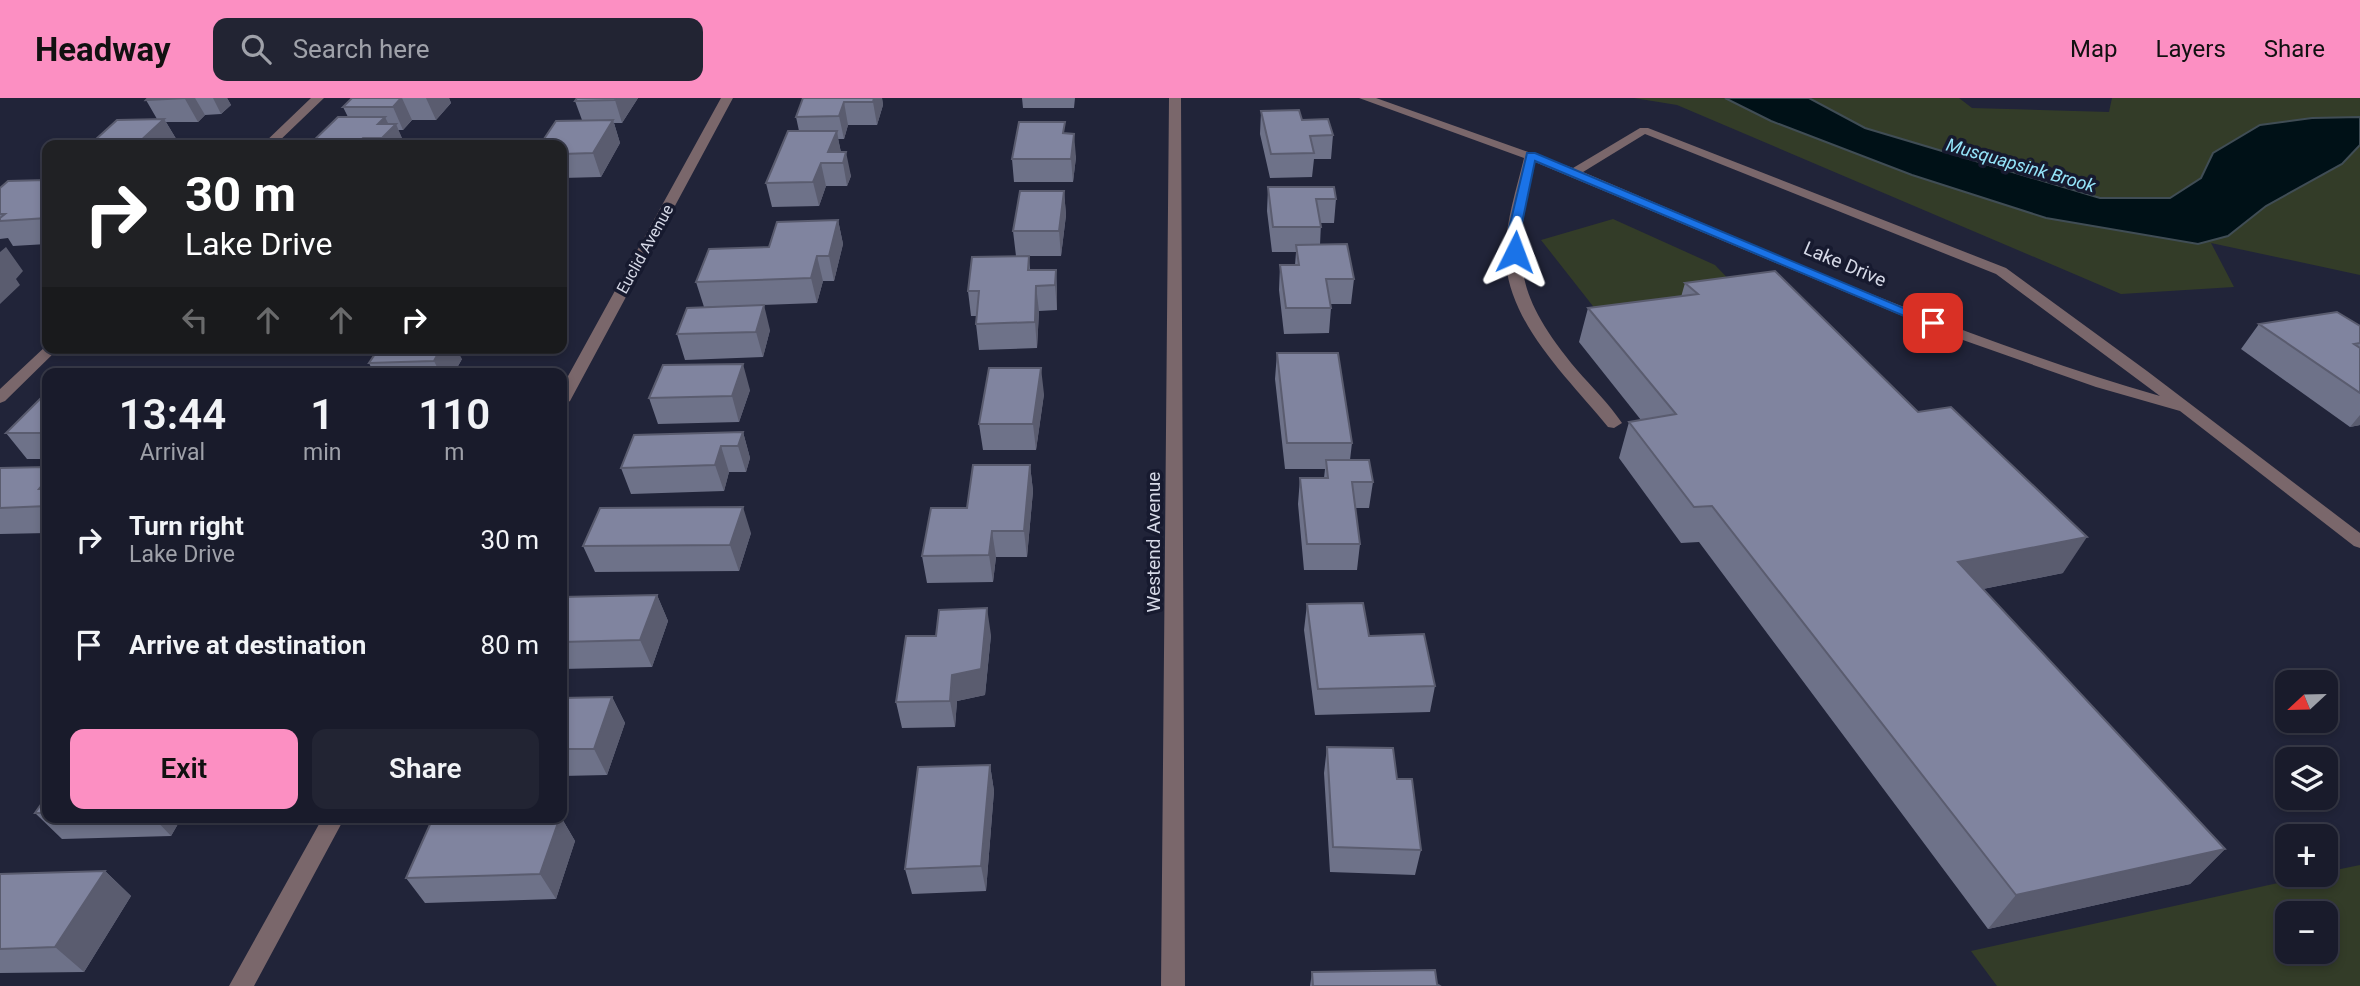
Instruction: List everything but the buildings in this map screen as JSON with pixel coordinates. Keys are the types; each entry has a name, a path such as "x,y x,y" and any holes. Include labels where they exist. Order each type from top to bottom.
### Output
{"street":[{"path":"273,140 318,98"},
{"name":"Euclid Avenue","path":"567,392 727,98"},
{"name":"Westend Avenue","path":"1173,986 1175,98"},
{"name":"Lake Drive","path":"1365,98 1574,172 1982,343 2120,391 2185,408 2360,542"},
{"path":"1574,172 1644,130 2001,271 2185,408"},
{"path":"1531,156 1515,228 1515,276 1528,316 1614,423"},
{"path":"0,398 46,354"},
{"path":"241,986 331,823"}],"green space":[{"path":"1634,98 1959,98 1972,108 2109,112 2112,98 2360,98 2360,275 2211,243 2234,287 2121,294 1677,105"},
{"path":"1613,219 1715,265 1741,292 1596,310 1541,240"},
{"path":"2360,865 2360,986 1997,986 1971,951 2275,884 2275,887 2338,887 2338,870"}],"shaded area":[{"path":"1725,98 1809,98 1865,128 2100,198 2170,198 2201,178 2213,153 2260,125 2312,118 2360,117 2360,145 2342,164 2266,206 2228,236 2198,244 2046,218 1912,175 1771,121"}],"route":[{"path":"1515,252 1515,228 1531,156 1933,323"}],"water label":[{"name":"Musquapsink Brook","path":"2021,165"}]}
